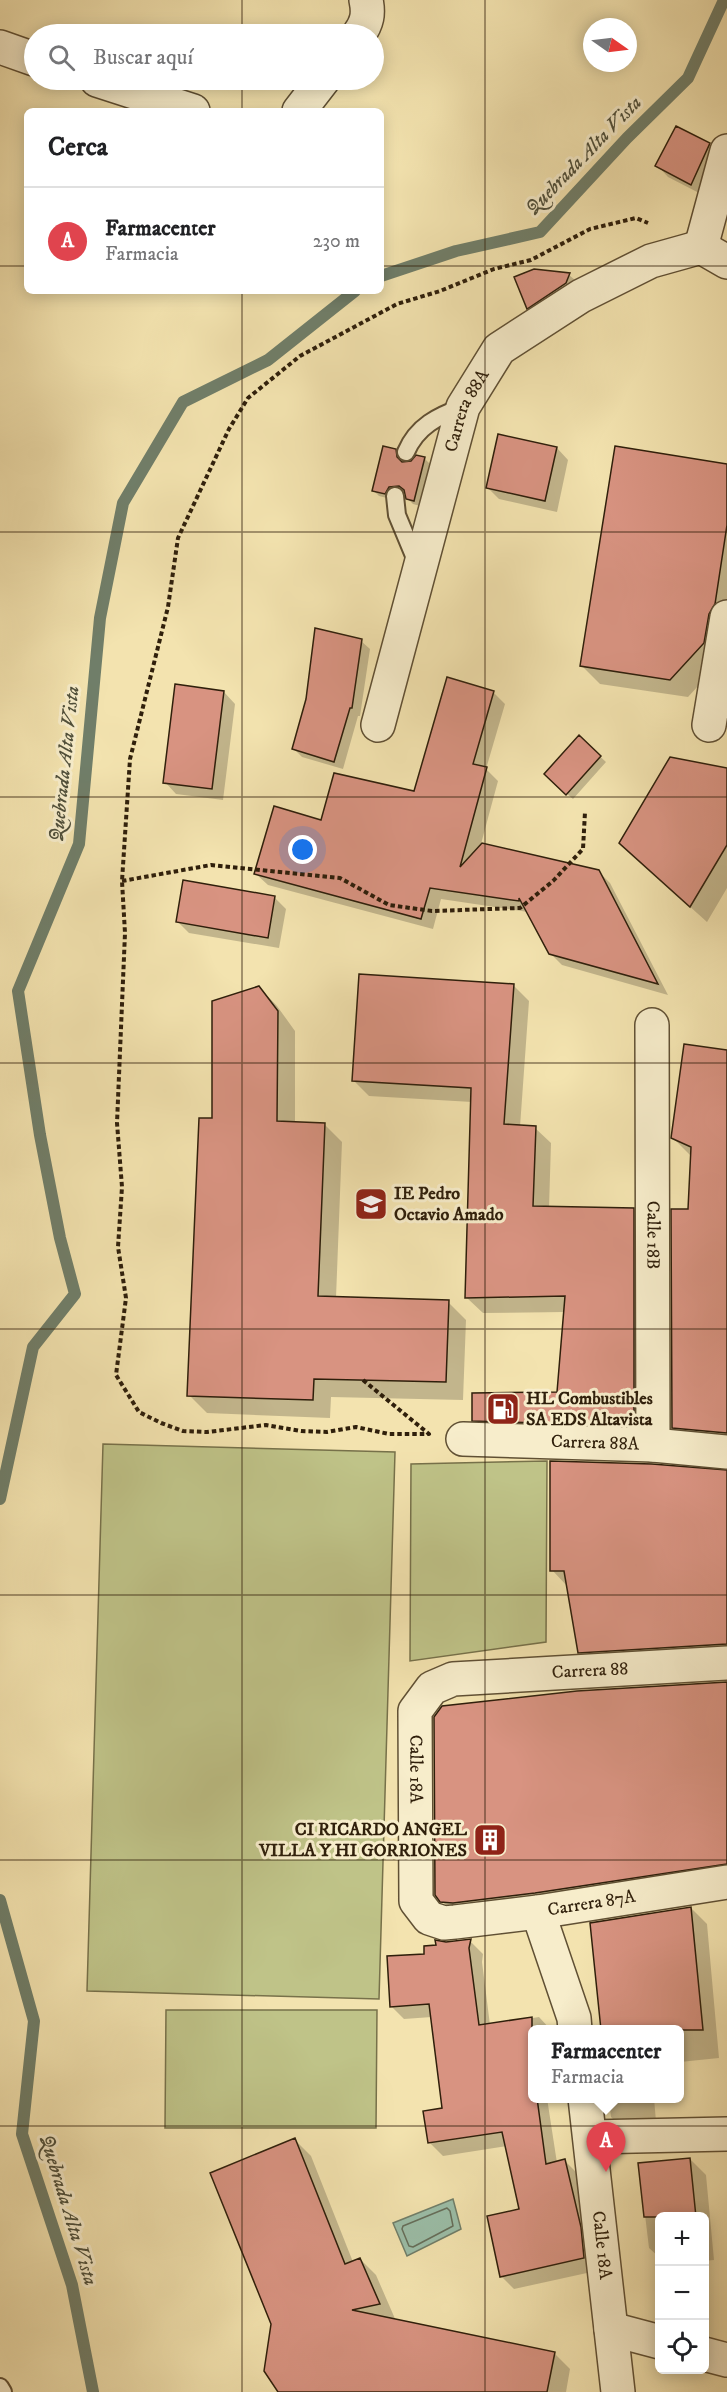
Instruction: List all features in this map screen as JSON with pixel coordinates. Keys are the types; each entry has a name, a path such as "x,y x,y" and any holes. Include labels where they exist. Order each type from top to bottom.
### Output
{"street":[{"path":"366,0 368,14 366,24"},
{"path":"0,48 24,56"},
{"path":"128,90 184,108"},
{"path":"301,108 315,90"},
{"path":"714,254 727,151"},
{"name":"Carrera 88A","path":"378,725 462,407 499,349 581,296 651,261 714,254"},
{"path":"709,725 727,617"},
{"name":"Calle 18B","path":"652,1025 653,1445"},
{"name":"Carrera 88A","path":"467,1432 545,1433 727,1452"},
{"name":"Carrera 88","path":"453,1679 727,1664"},
{"name":"Calle 18A","path":"453,1679 432,1688 415,1711 416,1901 429,1918 444,1923 455,1922"},
{"name":"Carrera 87A","path":"455,1922 538,1912 727,1882"},
{"path":"538,1912 575,2025"},
{"name":"Calle 18A","path":"586,2103 618,2392"},
{"path":"590,2137 727,2134"},
{"path":"610,2329 655,2341"},
{"path":"709,2355 727,2360"}],"lane":[{"path":"406,452 418,434 434,418 462,407"},
{"path":"395,496 397,515 419,568"},
{"path":"0,2387 3,2392"}],"path":[{"path":"363,1380 429,1434 389,1434 356,1427 327,1432 301,1431 266,1425 207,1432 183,1431 161,1424 139,1412 116,1375 126,1298 118,1247 122,1187 117,1122 125,933 122,881 130,759 168,607 178,538 229,429 248,398 300,356 397,304 440,291 494,269 531,260 590,229 636,218 714,254"},
{"path":"122,881 211,865 340,878 389,905 410,908 432,911 520,908 553,881 583,849 585,812"}],"green space":[{"path":"103,1444 395,1452 379,1999 87,1991"},
{"path":"547,1461 546,1642 410,1661 411,1464"},
{"path":"166,2010 377,2010 376,2128 165,2128"}],"water":[{"path":"453,2199 461,2229 407,2256 393,2223"}],"building":[{"path":"676,126 710,143 691,185 655,166"},
{"path":"534,269 570,273 566,283 527,309 514,277"},
{"path":"498,434 557,447 545,501 486,488"},
{"path":"383,446 396,449 397,457 402,462 411,461 416,455 425,457 414,501 406,499 404,490 399,486 389,487 385,494 372,491"},
{"path":"615,446 727,464 727,525 715,604 709,614 704,643 670,680 580,666"},
{"path":"315,628 362,639 352,708 350,708 334,762 292,749 306,699"},
{"path":"447,677 494,691 473,764 487,767 460,867 482,843 599,870 658,984 549,954 519,898 519,901 430,888 421,919 254,874 274,806 321,820 334,773 414,791"},
{"path":"175,684 224,691 212,789 163,783"},
{"path":"579,735 601,756 566,795 544,774"},
{"path":"670,757 727,768 727,845 690,907 619,843"},
{"path":"183,880 275,896 268,938 176,922"},
{"path":"359,974 514,984 504,1124 536,1126 533,1206 634,1208 634,1426 472,1421 472,1393 557,1392 565,1296 465,1298 471,1088 352,1081"},
{"path":"259,986 278,1011 277,1121 325,1123 318,1296 449,1300 446,1382 314,1379 313,1400 187,1396 199,1118 212,1118 212,1001"},
{"path":"684,1044 727,1050 727,1433 672,1428 671,1209 688,1209 691,1147 671,1138"},
{"path":"550,1461 652,1464 727,1470 727,1644 578,1653 564,1571 550,1571"},
{"path":"727,1682 727,1864 535,1893 453,1903 440,1902 435,1895 434,1717 442,1706 577,1691"},
{"path":"691,1907 703,2030 684,2030 684,2025 600,2025 590,1923"},
{"path":"471,1939 469,1948 479,2025 532,2017 532,2025 528,2025 528,2103 538,2103 546,2164 565,2159 581,2227 584,2258 500,2277 487,2216 519,2209 502,2132 428,2143 423,2111 442,2108 429,2004 390,2007 387,1956 424,1954 424,1946 436,1945 435,1940 446,1942"},
{"path":"295,2138 345,2264 360,2258 380,2304 352,2310 555,2352 547,2392 278,2392 264,2371 271,2324 210,2173"},
{"path":"690,2158 695,2212 655,2212 655,2217 644,2217 638,2163"}],"waterway":[{"name":"Quebrada Alta Vista","path":"384,275 456,251 540,232 627,138 688,78 724,0"},
{"name":"Quebrada Alta Vista","path":"0,1499 33,1347 75,1294 60,1238 40,1135 18,991 79,844 100,618 123,503 183,402 268,360 351,294"},
{"name":"Quebrada Alta Vista","path":"0,1900 34,2021 22,2134 72,2285 93,2392"}],"place":[{"name":"IE Pedro Octavio Amado","path":"371,1204"},
{"name":"HL Combustibles SA EDS Altavista","path":"503,1409"},
{"name":"CI RICARDO ANGEL VILLA Y HI GORRIONES","path":"490,1840"},
{"name":"Farmacenter","path":"606,2172"}]}
